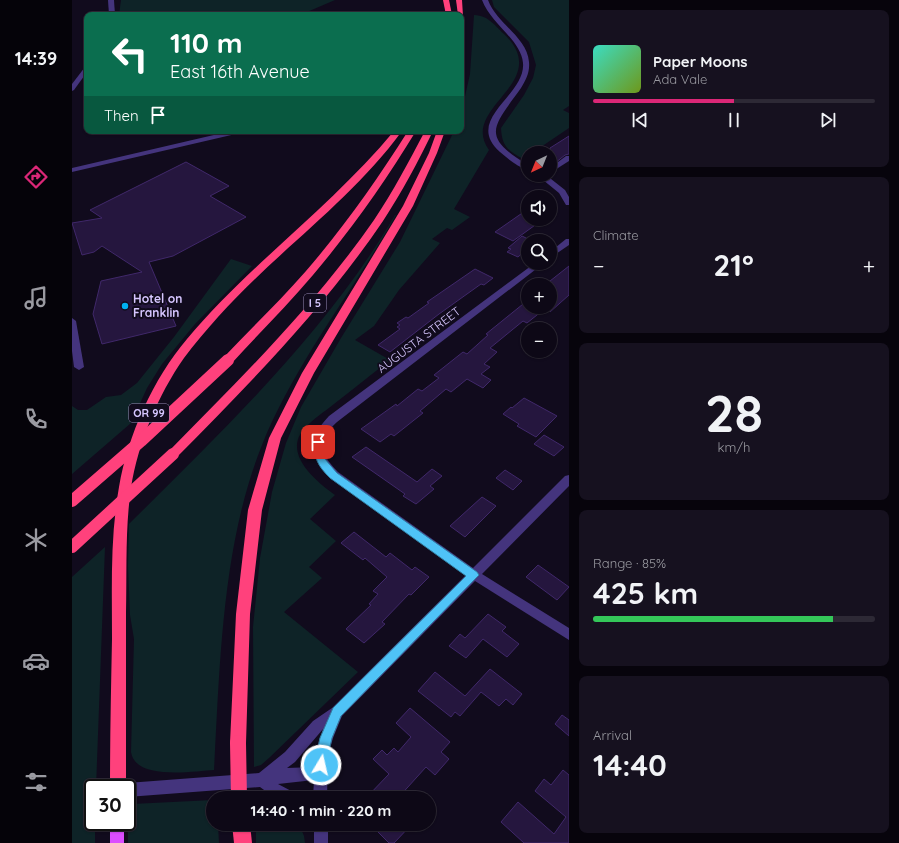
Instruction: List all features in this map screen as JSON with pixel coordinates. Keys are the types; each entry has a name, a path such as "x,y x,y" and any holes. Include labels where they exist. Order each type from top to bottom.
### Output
{"highway":[{"path":"446,0 448,12"},
{"path":"459,0 461,12"},
{"name":"OR 99","path":"118,779 120,529 126,486 135,450 149,414 176,361 211,319 256,273 331,205 380,154 396,134"},
{"name":"I 5","path":"72,502 228,360 293,292 370,196 410,134"},
{"name":"I 5","path":"72,547 173,454 258,368 317,300 352,257 390,201 420,150 428,134"},
{"path":"239,791 238,742 243,614 254,510 275,438 308,373 408,206 433,153 440,134"},
{"path":"242,831 244,843"}],"main road":[{"path":"117,843 118,831"}],"street":[{"path":"112,0 112,12"},
{"path":"485,0 494,16 515,38 523,50 526,62 525,77 494,120 492,135 495,144 505,154 521,164"},
{"path":"72,89 84,72"},
{"path":"72,170 227,134"},
{"path":"557,166 569,158"},
{"path":"553,182 562,192 569,203"},
{"path":"557,250 569,241"},
{"name":"AUGUSTA STREET","path":"474,575 334,476 324,467 320,459 318,442 322,431 334,419 531,270"},
{"path":"72,321 79,367"},
{"path":"262,780 290,758 318,725 337,712 569,479"},
{"path":"474,575 569,635"},
{"path":"320,791 321,756 326,738 337,712"},
{"path":"136,789 262,780 287,775 320,773"},
{"path":"262,780 276,791"}],"green space":[{"path":"121,0 335,0 307,12 119,12"},
{"path":"492,0 569,0 569,106 563,110 569,113 569,128 542,146 521,146 521,158 506,147 501,128 524,95 533,78 536,65 529,42 494,7"},
{"path":"474,15 487,19 504,34 517,51 519,67 513,81 485,121 483,135 489,150 454,209 470,217 452,230 447,228 432,239 440,243 399,290 374,326 355,340 390,360 315,419 304,429 298,438 297,448 299,457 304,466 319,483 335,495 310,519 336,541 309,567 322,578 284,612 358,672 269,758 261,765 254,767 253,627 260,558 272,492 286,443 301,407 341,338 400,242 453,134 464,134 464,101 470,74"},
{"path":"395,215 290,386 262,445 249,483 238,523 225,605 218,688 214,770 166,772 154,771 143,767 135,761 131,752 134,639 130,615 128,566 129,524 202,452 306,339 368,258"},
{"path":"231,259 252,266 195,324 162,364 147,388 131,423 72,474 72,406 78,410 87,410 106,397 121,395 137,383 174,337"},
{"path":"105,547 96,779 84,779 84,831 95,831 95,843 72,843 72,577"},
{"path":"206,800 206,831 218,831 219,843 128,843 128,831 136,831 136,804"},
{"path":"256,831 302,831 305,843 256,843"}],"building":[{"path":"569,136 569,154 565,155 557,161 557,146 553,146"},
{"path":"186,162 229,186 210,196 246,217 173,256 149,262 176,326 102,344 93,314 101,281 142,272 102,246 94,252 82,255 72,223 102,218 90,210"},
{"path":"521,214 521,226 534,226 513,241 495,232"},
{"path":"521,237 521,254 518,257 507,252 511,249 508,248"},
{"path":"569,266 569,295 557,306 557,278 554,278"},
{"path":"475,269 493,278 484,285 481,284 439,314 390,352 378,345 400,329 397,327 400,325 397,323 406,317 408,318 429,303 427,302"},
{"path":"521,306 521,314 538,314 528,322 521,322 490,348 497,352 484,364 490,367 481,374 491,380 483,388 467,379 451,392 446,389 420,411 423,413 394,436 391,434 380,442 361,429 396,404 397,406 418,389 422,391 439,378 434,375 463,352 467,354 488,335 486,334"},
{"path":"524,398 557,416 536,437 517,426 519,424 503,414"},
{"path":"544,435 564,447 554,456 534,444"},
{"path":"366,447 417,482 432,469 442,476 430,486 434,489 416,504 403,496 405,494 352,457"},
{"path":"505,470 522,481 513,490 496,478"},
{"path":"482,497 496,506 465,537 450,526"},
{"path":"354,532 386,557 390,553 412,570 415,567 429,577 411,595 409,594 382,622 385,624 364,643 346,629 371,605 369,604 378,594 373,591 387,577 365,558 363,560 341,543"},
{"path":"538,565 569,587 557,600 526,577"},
{"path":"488,614 506,627 502,631 519,644 507,657 483,639 466,658 449,646 460,634 465,638"},
{"path":"490,669 522,694 513,705 506,699 499,706 481,692 460,716 455,712 451,717 418,691 435,672 465,696"},
{"path":"410,708 450,742 441,752 449,759 435,775 426,767 404,791 373,791 389,774 373,759 382,750 387,755 394,748 398,752 411,737 396,723"},
{"path":"562,715 569,720 569,736 555,724"},
{"path":"563,770 569,775 569,843 524,843 501,822 518,802 554,834 566,817 535,791 544,779 551,785"},
{"path":"377,831 405,831 394,843 389,843"}],"place":[{"name":"Hotel on Franklin","path":"125,306"}],"route":[{"path":"318,442 318,454 320,459 324,467 334,476 474,575 337,712 326,738 321,756 321,765"}]}
